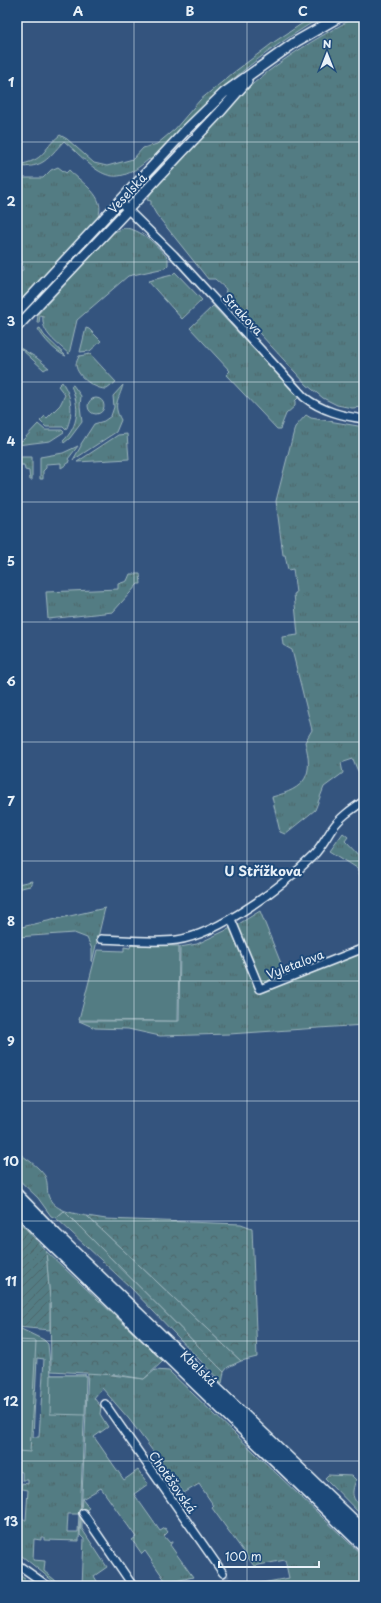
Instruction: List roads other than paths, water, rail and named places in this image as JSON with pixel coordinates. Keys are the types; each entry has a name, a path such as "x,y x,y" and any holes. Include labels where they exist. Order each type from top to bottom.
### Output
{"highway":[{"name":"Kbelská","path":"17,1195 54,1234 364,1531"},
{"name":"Kbelská","path":"17,1208 40,1233 364,1546"}],"main road":[{"name":"Veselská","path":"17,312 208,109 232,87 253,74 297,41 339,17"},
{"name":"Veselská","path":"17,327 220,112 253,74"}],"street":[{"name":"Strakova","path":"120,202 174,255 304,397 327,410 341,415 364,419"},
{"path":"101,939 176,940 202,934 231,919 292,877 319,850 333,828 348,811 364,801"},
{"name":"Vyletalova","path":"231,919 260,989 364,948"},
{"name":"Chotěšovská","path":"105,1404 223,1573"},
{"path":"83,1513 134,1586"},
{"path":"17,1564 48,1586"}],"tunnel":[{"path":"223,1573 230,1584"}],"district":[{"name":"U Střížkova","path":"263,870"}]}
